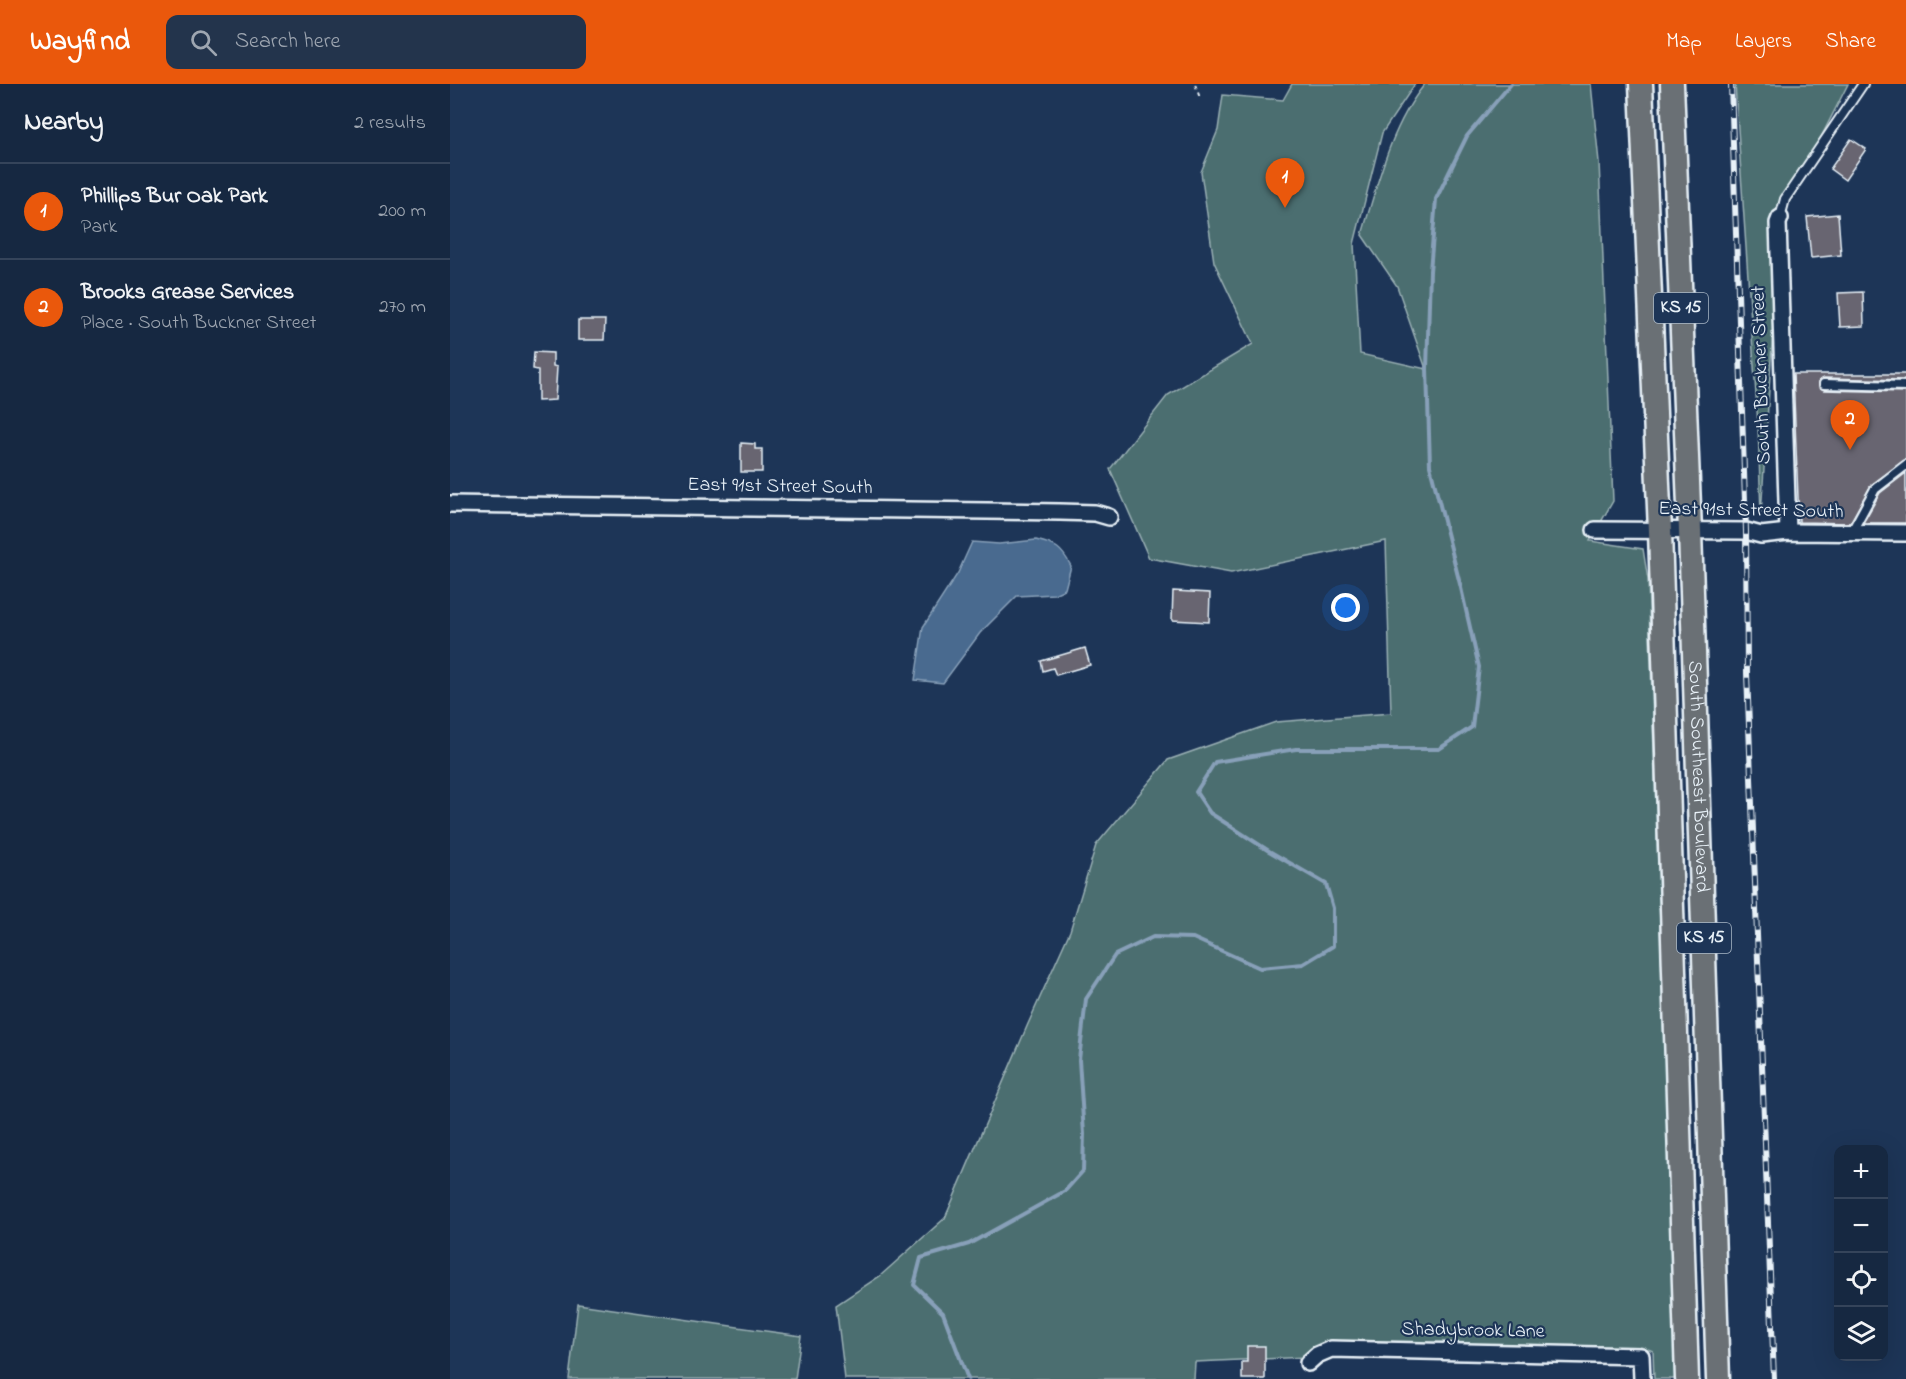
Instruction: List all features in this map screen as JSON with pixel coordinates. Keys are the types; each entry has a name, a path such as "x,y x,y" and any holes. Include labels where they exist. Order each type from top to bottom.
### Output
{"main road":[{"name":"KS 15","path":"1641,84 1660,531"},
{"name":"KS 15","path":"1672,84 1690,531"},
{"name":"South Southeast Boulevard","path":"1660,531 1687,1379"},
{"name":"South Southeast Boulevard","path":"1690,531 1718,1379"}],"street":[{"name":"South Buckner Street","path":"1780,218 1778,224 1788,532"},
{"name":"East 91st Street South","path":"450,504 1060,512 1095,513 1109,518"},
{"name":"East 91st Street South","path":"1595,530 1746,531 1761,535 1788,532 1906,533"},
{"name":"Shadybrook Lane","path":"1308,1363 1317,1355 1331,1349 1641,1356 1641,1379"}],"lane":[{"path":"1780,218 1785,199 1863,84"},
{"path":"1824,384 1906,386"},
{"path":"1851,533 1875,489 1906,465"}],"path":[{"path":"1195,84 1201,101"}],"green space":[{"path":"1292,84 1415,84 1382,133 1354,244 1360,354 1426,369 1397,286 1362,235 1386,156 1413,100 1425,84 1591,84 1599,162 1613,501 1590,541 1643,549 1648,580 1676,1379 1654,1379 1653,1351 1641,1346 1641,1356 1436,1351 1195,1362 1194,1379 845,1379 836,1305 880,1276 945,1218 1070,931 1096,845 1168,760 1276,722 1391,713 1386,541 1231,573 1149,558 1110,469 1168,395 1253,344 1214,262 1201,172 1218,130 1223,95 1283,100"},
{"path":"1735,84 1848,84 1780,218 1761,515 1758,425"},
{"path":"578,1304 801,1336 795,1379 569,1379"}],"water":[{"path":"1036,540 1057,548 1071,566 1065,589 1054,594 1017,596 980,633 943,683 915,680 923,627 958,573 972,542 999,544"}],"building":[{"path":"1851,139 1866,149 1845,180 1830,169"},
{"path":"1838,214 1841,255 1811,258 1807,217"},
{"path":"1863,292 1864,326 1840,327 1838,293"},
{"path":"578,320 605,320 604,340 578,340"},
{"path":"534,352 553,353 553,366 557,367 555,400 538,401 538,370 533,369"},
{"path":"1793,374 1906,374 1906,380 1824,378 1819,381 1819,387 1824,390 1906,392 1906,459 1871,485 1850,523 1799,522"},
{"path":"741,443 755,444 755,449 762,449 762,472 741,472"},
{"path":"1906,473 1906,523 1863,523 1880,493"},
{"path":"1173,591 1210,593 1209,622 1172,620"},
{"path":"1085,648 1090,665 1056,675 1053,668 1043,671 1041,661"},
{"path":"1247,1346 1265,1346 1265,1379 1242,1379 1242,1362 1247,1362"}],"waterway":[{"path":"968,1379 943,1313 914,1285 921,1258 969,1244 1065,1191 1083,1171 1084,1134 1079,1060 1086,999 1115,955 1153,937 1193,938 1260,968 1303,964 1333,946 1333,908 1326,884 1210,813 1196,792 1215,762 1296,749 1439,749 1472,727 1479,667 1430,466 1427,369 1430,271 1436,199 1467,136 1511,84"}],"railway":[{"path":"1731,84 1746,531 1747,673 1774,1379"}],"place":[{"name":"Phillips Bur Oak Park","path":"1285,208"},
{"name":"Brooks Grease Services","path":"1850,450"}]}
